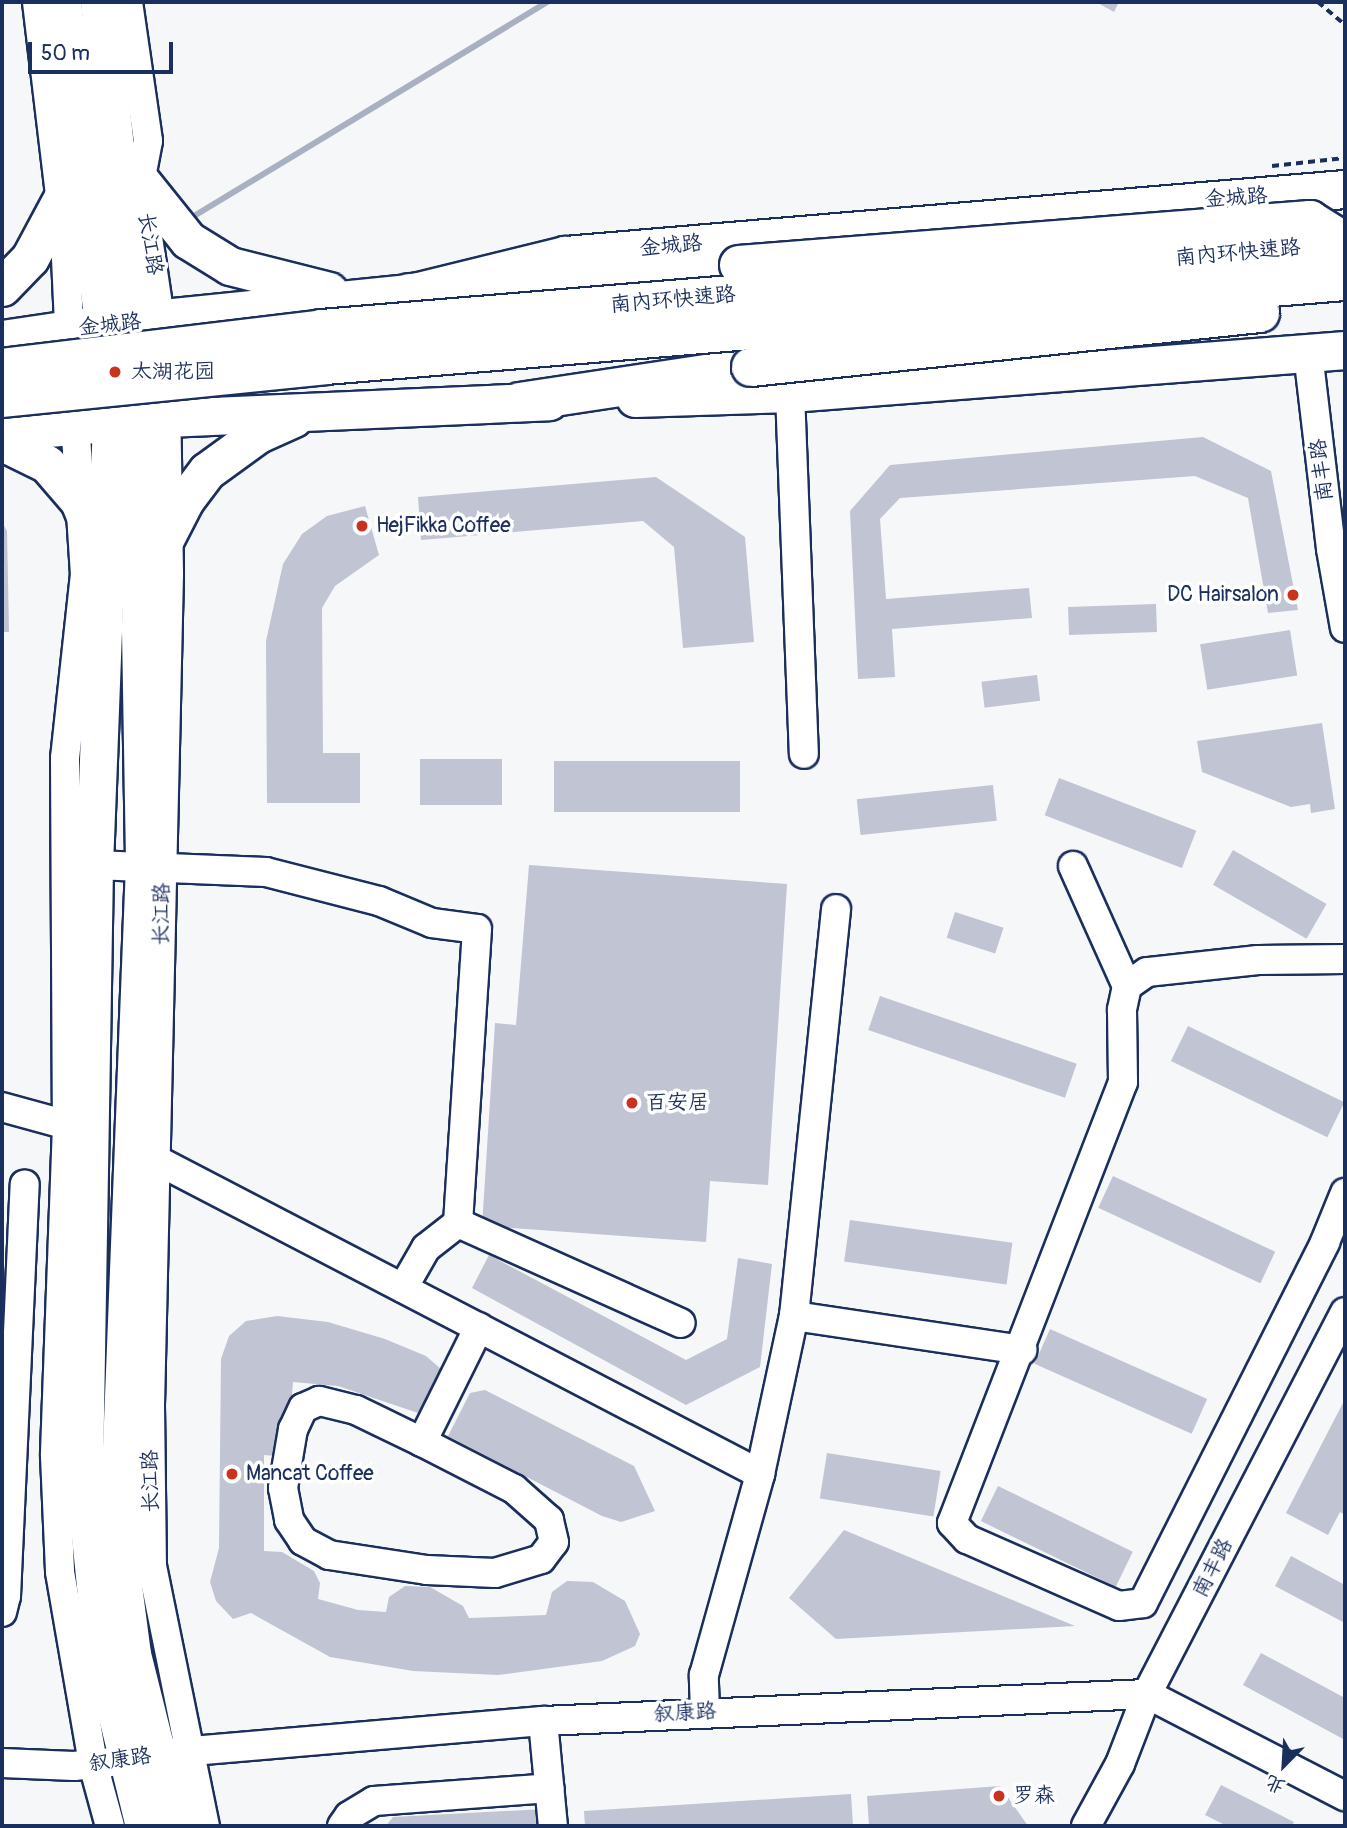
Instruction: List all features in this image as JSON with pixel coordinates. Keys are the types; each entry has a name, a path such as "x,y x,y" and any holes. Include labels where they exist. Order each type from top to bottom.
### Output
{"highway":[{"path":"410,293 1310,220 1345,243"},
{"name":"南内环快速路","path":"2,368 322,329 1345,243"},
{"name":"南内环快速路","path":"2,398 339,364 1345,281"},
{"path":"520,402 751,367 1128,330 1345,302"}],"main road":[{"name":"长江路","path":"62,2 82,161 118,324"},
{"name":"长江路","path":"99,2 118,152 118,324 124,421 142,585 153,865 143,1153 120,1474 122,1578 141,1757 144,1826"},
{"path":"118,152 188,240 230,266 364,298"},
{"path":"2,287 30,258 82,161"},
{"name":"金城路","path":"2,339 410,293 565,256 1345,189"},
{"path":"2,432 124,421 310,411 790,393 1345,350"},
{"path":"142,585 167,533 207,471 258,434 310,411"},
{"name":"长江路","path":"124,421 105,567 94,865 79,1129 84,1477 102,1655 141,1757 175,1826"},
{"path":"2,442 47,464 79,501 105,567"}],"street":[{"name":"长江路","path":"37,2 61,203 118,324"},
{"name":"长江路","path":"128,2 148,141 118,324 124,421 167,533 153,865"},
{"name":"南丰路","path":"1308,354 1331,549 1345,628"},
{"path":"790,393 804,754"},
{"name":"长江路","path":"79,1129 65,758 85,574 79,501 124,421"},
{"path":"94,865 153,865 266,872 379,901 432,923 477,929 458,1223 426,1248 403,1288"},
{"path":"1073,866 1127,986 1122,1010 1123,1083 1022,1350 952,1523 967,1539 1119,1606 1143,1603 1325,1242 1345,1193"},
{"path":"705,1712 704,1675 760,1474 794,1316 836,909"},
{"path":"1127,986 1147,972 1258,960 1344,964"},
{"path":"2,1107 79,1129"},
{"path":"143,1153 760,1474"},
{"path":"2,1612 6,1597 25,1184"},
{"path":"458,1223 681,1323"},
{"name":"南丰路","path":"1086,1826 1120,1764 1147,1693 1345,1312"},
{"path":"794,1316 1022,1350"},
{"path":"422,1442 478,1327"},
{"path":"318,1401 356,1410 422,1442 514,1489 549,1520 554,1542 541,1559 495,1573 428,1570 329,1555 303,1541 289,1520 283,1488 292,1429 303,1408 318,1401"},
{"name":"叙康路","path":"2,1763 141,1757 543,1721 1147,1693 1345,1796"},
{"path":"543,1721 553,1826"},
{"name":"长江路","path":"110,1826 141,1757 205,1826"},
{"path":"342,1826 349,1816 374,1801 550,1788"}],"path":[{"path":"1318,2 1345,25"},
{"path":"1307,160 1345,158"}],"building":[{"path":"1096,2 1119,2 1114,12"},
{"path":"1203,437 1271,471 1298,610 1268,613 1248,498 1195,476 900,498 880,519 886,599 1029,588 1032,618 892,629 895,677 858,679 850,511 890,465"},
{"path":"656,477 745,537 754,642 683,648 674,547 643,521 421,540 418,497"},
{"path":"365,506 379,555 335,586 322,608 323,753 360,753 360,803 267,803 266,641 283,564 302,534 327,516"},
{"path":"2,522 7,531 9,632 2,632"},
{"path":"1156,604 1157,632 1069,635 1068,607"},
{"path":"1290,630 1297,675 1207,690 1200,644"},
{"path":"1037,675 1040,701 985,708 981,682"},
{"path":"1322,723 1335,809 1311,813 1310,804 1291,807 1202,772 1197,741"},
{"path":"420,759 502,759 502,805 420,805"},
{"path":"554,761 740,761 740,812 554,812"},
{"path":"1059,778 1196,831 1182,868 1045,815"},
{"path":"993,785 997,821 861,835 857,799"},
{"path":"1233,850 1327,904 1307,939 1213,885"},
{"name":"百安居","path":"529,865 787,884 768,1185 710,1181 706,1242 482,1226 495,1023 516,1025"},
{"path":"955,912 1004,928 995,953 947,938"},
{"path":"880,996 1077,1064 1065,1098 868,1030"},
{"path":"1188,1026 1344,1102 1327,1137 1171,1061"},
{"path":"1113,1176 1275,1252 1260,1283 1098,1208"},
{"path":"850,1220 1012,1243 1007,1284 844,1262"},
{"path":"489,1255 686,1360 727,1339 738,1258 772,1264 760,1367 686,1405 472,1288"},
{"path":"277,1316 328,1322 385,1339 426,1356 441,1369 421,1414 338,1386 293,1382 287,1457 264,1455 264,1551 282,1552 314,1571 320,1583 318,1599 358,1610 386,1612 389,1597 405,1586 430,1587 463,1606 469,1618 546,1615 552,1592 567,1581 593,1582 625,1601 640,1634 635,1646 602,1661 498,1675 413,1671 330,1657 251,1613 233,1619 216,1601 210,1582 219,1548 221,1359 229,1336 246,1321"},
{"path":"1050,1329 1207,1399 1192,1434 1035,1364"},
{"path":"485,1390 634,1466 655,1511 621,1522 602,1516 448,1436 470,1393"},
{"path":"1345,1399 1345,1515 1340,1512 1328,1535 1286,1513"},
{"path":"827,1453 941,1471 933,1516 820,1498"},
{"path":"998,1486 1133,1552 1116,1587 981,1521"},
{"path":"844,1530 1075,1626 836,1639 789,1598"},
{"path":"1291,1556 1345,1585 1345,1623 1275,1586"},
{"path":"1261,1653 1345,1698 1345,1740 1243,1685"},
{"path":"1221,1785 1294,1822 1292,1826 1227,1826 1205,1815"},
{"path":"1000,1786 1028,1826 869,1826 867,1796"},
{"path":"851,1794 853,1826 585,1826 584,1811"},
{"path":"544,1809 546,1826 386,1826 393,1817"}],"waterway":[{"path":"194,216 548,2"}],"place":[{"name":"太湖花园","path":"115,372"},
{"name":"HejFikka Coffee","path":"362,526"},
{"name":"DC Hairsalon","path":"1293,595"},
{"name":"百安居","path":"632,1103"},
{"name":"Mancat Coffee","path":"232,1474"},
{"name":"罗森","path":"999,1796"}]}
